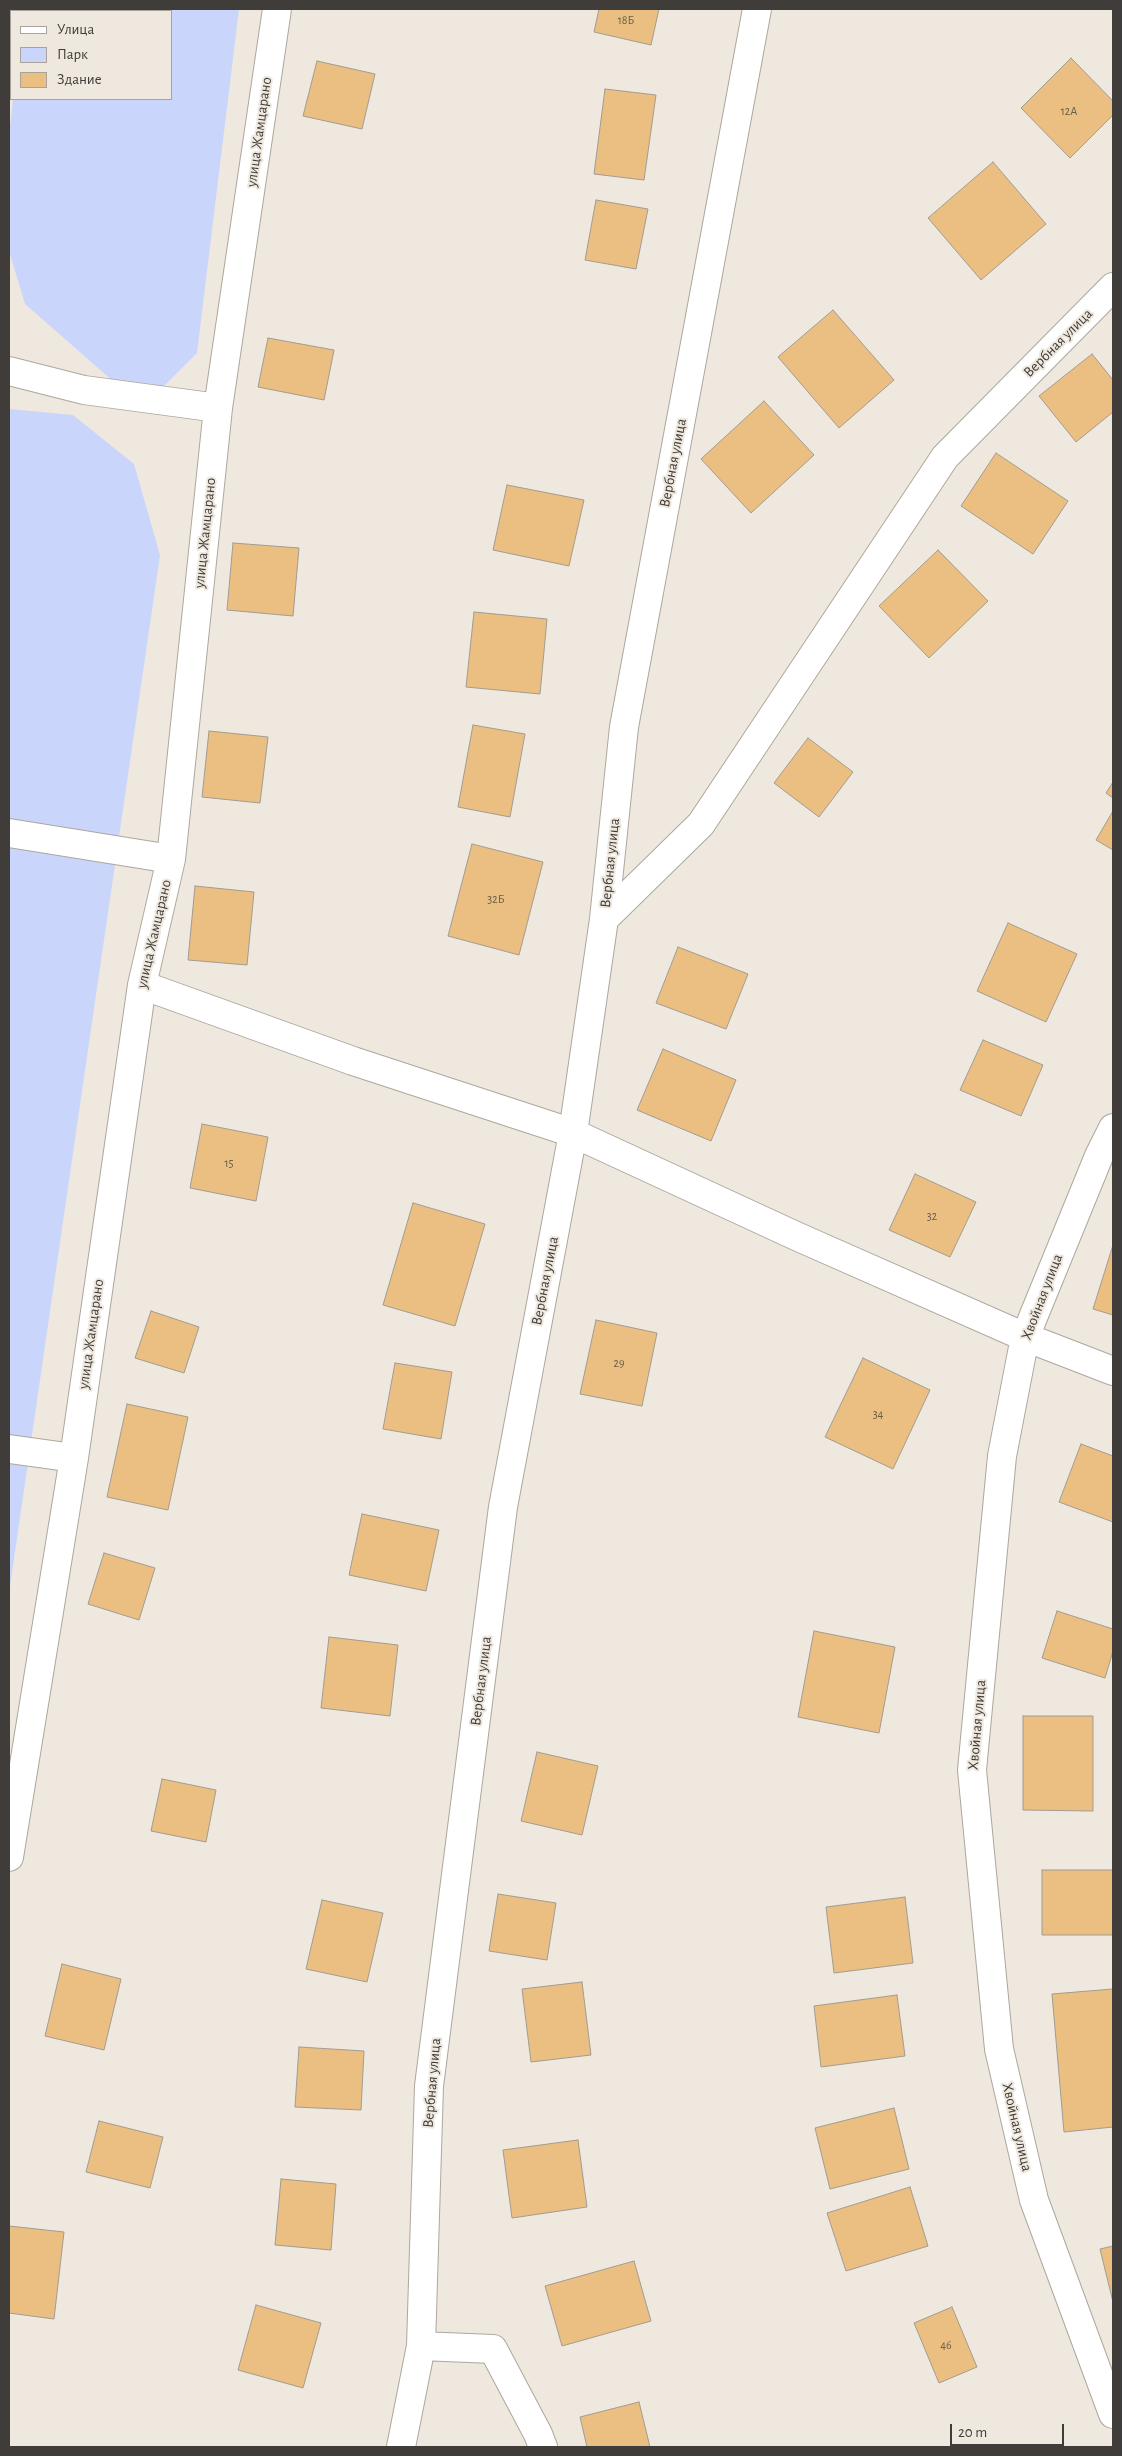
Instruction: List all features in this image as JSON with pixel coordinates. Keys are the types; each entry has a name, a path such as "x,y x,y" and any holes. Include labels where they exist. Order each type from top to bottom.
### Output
{"street":[{"name":"улица Жамцарано","path":"9,1857 74,1458 142,985 171,859 218,408 277,9"},
{"name":"Вербная улица","path":"401,2447 421,2346 429,2086 503,1507 573,1133 604,919 624,727 757,9"},
{"name":"Вербная улица","path":"604,919 701,824 945,458 1113,287"},
{"path":"9,371 84,390 218,408"},
{"path":"9,833 171,859"},
{"path":"142,985 353,1061 573,1133 796,1236 1025,1337 1113,1371"},
{"name":"Хвойная улица","path":"1113,1128 1099,1156 1025,1337 1002,1456 972,1770 999,2049 1034,2200 1113,2414"},
{"path":"9,1449 74,1458"},
{"path":"421,2346 493,2349 543,2447"}],"green space":[{"path":"9,9 20,9 10,10 9,103"},
{"path":"239,9 197,353 161,389 114,382 25,304 9,251 9,136 13,100 172,100 172,10 24,10"},
{"path":"9,409 73,415 134,464 160,555 9,1593"}],"building":[{"path":"599,9 659,9 651,45 594,32"},
{"path":"1071,58 1113,101 1113,115 1070,158 1021,108"},
{"path":"317,61 375,74 362,129 303,116"},
{"path":"605,89 656,95 644,180 594,174"},
{"path":"993,162 1046,224 981,280 928,218"},
{"path":"596,200 648,209 636,269 585,260"},
{"path":"833,310 894,380 839,428 778,357"},
{"path":"268,338 334,350 324,400 258,387"},
{"path":"1092,354 1113,380 1113,412 1076,442 1039,396"},
{"path":"764,401 814,455 751,513 701,459"},
{"path":"996,453 1068,501 1033,554 961,506"},
{"path":"507,485 584,500 569,566 493,550"},
{"path":"233,543 299,548 293,616 227,610"},
{"path":"938,550 988,601 929,658 879,606"},
{"path":"474,612 547,619 540,694 466,687"},
{"path":"473,725 525,734 510,817 458,807"},
{"path":"209,731 268,737 260,803 202,797"},
{"path":"808,738 853,772 819,817 774,783"},
{"path":"1113,782 1113,798 1106,793"},
{"path":"1113,811 1113,850 1096,840"},
{"path":"472,844 543,862 519,955 448,936"},
{"path":"195,886 254,892 247,965 188,960"},
{"path":"1008,923 1077,954 1046,1022 977,991"},
{"path":"678,947 748,974 726,1029 656,1003"},
{"path":"983,1040 1043,1065 1021,1116 960,1090"},
{"path":"663,1049 736,1080 711,1141 637,1110"},
{"path":"202,1124 268,1137 256,1201 190,1188"},
{"path":"915,1174 976,1202 950,1257 889,1230"},
{"path":"413,1203 485,1224 455,1326 383,1305"},
{"path":"1113,1245 1113,1315 1093,1309"},
{"path":"151,1311 199,1327 184,1373 135,1358"},
{"path":"596,1320 657,1333 642,1406 580,1394"},
{"path":"863,1358 930,1390 893,1469 825,1437"},
{"path":"395,1363 452,1372 441,1439 383,1429"},
{"path":"127,1404 188,1417 168,1510 107,1497"},
{"path":"1081,1444 1113,1456 1113,1522 1059,1502"},
{"path":"362,1514 439,1530 426,1591 349,1575"},
{"path":"104,1553 155,1568 139,1620 88,1604"},
{"path":"1057,1611 1113,1629 1113,1651 1105,1678 1042,1658"},
{"path":"814,1631 895,1647 879,1733 798,1717"},
{"path":"329,1637 398,1645 390,1716 321,1708"},
{"path":"1023,1716 1093,1716 1093,1811 1023,1810"},
{"path":"537,1752 598,1766 582,1835 521,1821"},
{"path":"162,1779 216,1790 206,1842 151,1831"},
{"path":"1042,1870 1113,1870 1113,1935 1042,1935"},
{"path":"498,1894 556,1903 547,1960 489,1951"},
{"path":"905,1897 913,1963 834,1973 826,1907"},
{"path":"322,1900 383,1913 367,1982 306,1969"},
{"path":"62,1964 121,1979 104,2050 45,2036"},
{"path":"582,1982 591,2055 531,2062 522,1989"},
{"path":"1113,1989 1113,2127 1064,2132 1052,1994"},
{"path":"897,1995 905,2056 821,2067 814,2006"},
{"path":"299,2047 364,2051 361,2110 295,2107"},
{"path":"894,2108 909,2169 830,2189 815,2128"},
{"path":"99,2121 163,2137 150,2188 86,2172"},
{"path":"578,2140 587,2207 512,2218 503,2150"},
{"path":"281,2179 336,2184 331,2250 275,2245"},
{"path":"910,2187 928,2246 846,2271 827,2213"},
{"path":"9,2226 64,2232 54,2319 9,2313"},
{"path":"1113,2246 1113,2302 1100,2249"},
{"path":"634,2261 651,2321 562,2346 545,2286"},
{"path":"256,2305 321,2323 303,2388 238,2370"},
{"path":"952,2307 977,2367 939,2383 914,2323"},
{"path":"639,2402 650,2447 587,2447 580,2417"}]}
